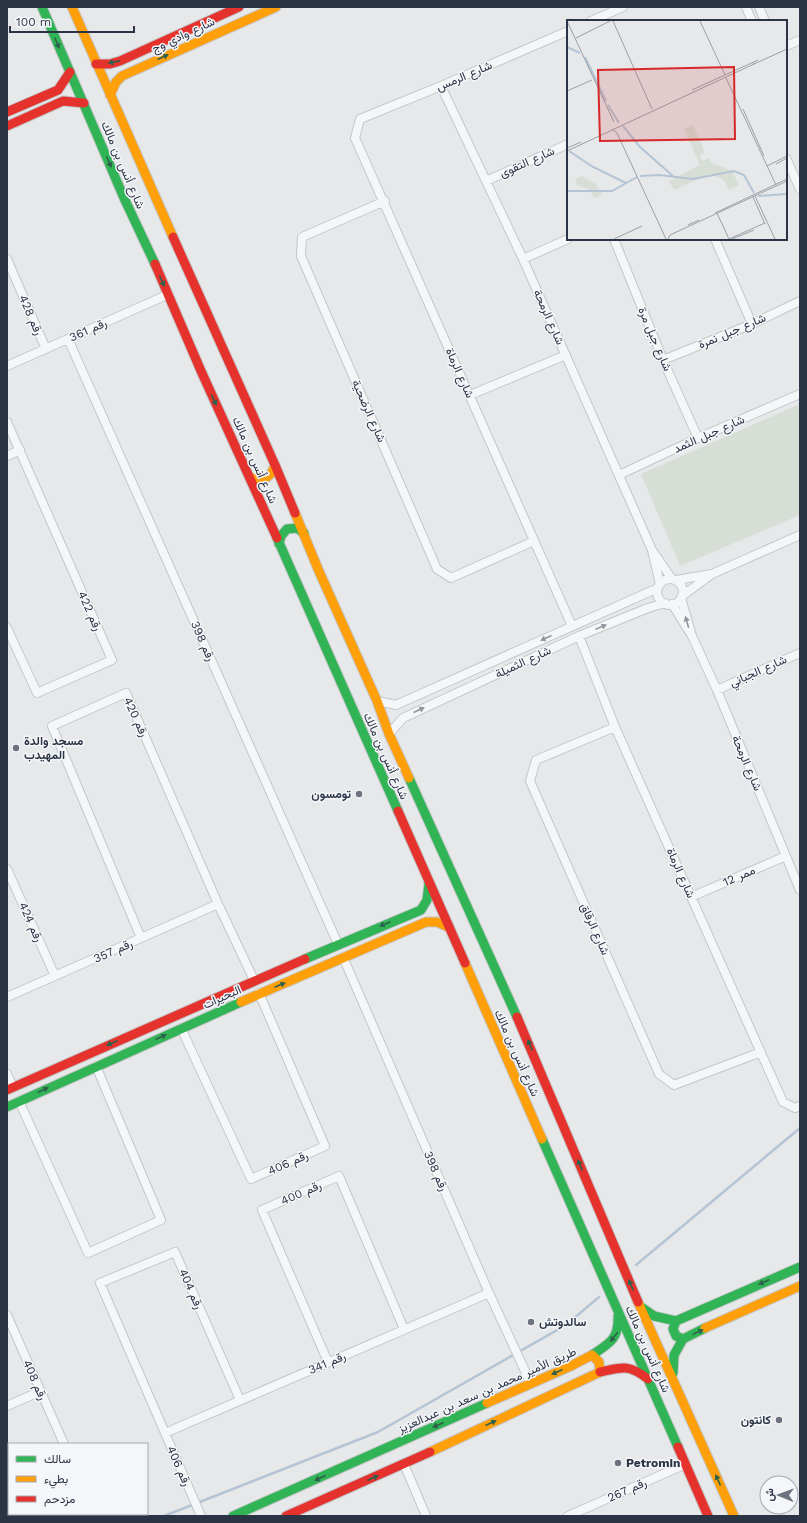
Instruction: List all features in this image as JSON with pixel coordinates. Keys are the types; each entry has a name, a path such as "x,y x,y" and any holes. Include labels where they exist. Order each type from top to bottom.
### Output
{"main road":[{"name":"شارع أنس بن مالك","path":"42,7 124,198 169,294 201,371 251,478 708,1516"},
{"name":"شارع أنس بن مالك","path":"72,7 275,465 318,569 377,701 390,734 528,1041 640,1306 674,1379 734,1516"},
{"name":"شارع وادي وج","path":"96,64 115,63 133,56 223,10 239,7"},
{"name":"شارع وادي وج","path":"110,95 119,79 139,68 276,7"},
{"path":"133,56 139,68"},
{"path":"7,112 58,90 70,72"},
{"path":"36,100 43,100 46,104 46,107 41,111"},
{"path":"7,126 63,101 72,100 84,103"},
{"path":"251,478 264,480 273,474 275,465"},
{"path":"279,544 281,536 287,529 297,528 304,533"},
{"name":"البحيرات","path":"10,1088 254,980 421,910 427,900 429,883"},
{"path":"404,917 412,918 413,922 407,930"},
{"name":"البحيرات","path":"7,1107 259,993 426,922 437,922 448,927"},
{"path":"640,1306 654,1316 676,1321 800,1266"},
{"path":"674,1379 672,1362 676,1348 683,1339 713,1324 800,1286"},
{"path":"592,1355 616,1337 619,1328 618,1310"},
{"path":"676,1321 673,1329 676,1336 683,1339"},
{"name":"طريق الأمير محمد بن سعد بن عبدالعزيز","path":"233,1516 531,1384 592,1355 599,1362 601,1368 600,1372"},
{"path":"286,1516 404,1464 600,1372 627,1367 635,1369 649,1380"}],"street":[{"path":"593,20 623,7"},
{"path":"746,7 752,20"},
{"path":"759,7 765,20"},
{"name":"شارع الرمس","path":"360,119 567,31"},
{"path":"787,46 800,40"},
{"name":"شارع الرمحة","path":"441,86 523,259 652,550"},
{"name":"شارع الرماة","path":"360,119 355,138 385,201 572,626"},
{"name":"شارع التقوى","path":"486,180 567,144"},
{"path":"787,160 800,189"},
{"name":"شارع الرضحية","path":"385,201 302,237 301,256 437,569 451,578 534,541"},
{"path":"523,259 567,239"},
{"name":"شارع جبل مرة","path":"614,240 663,360 698,438"},
{"path":"716,240 752,324"},
{"name":"رقم 428","path":"7,259 46,349"},
{"name":"رقم 361","path":"7,366 169,294"},
{"name":"شارع جبل نمرة","path":"663,360 752,324 800,301"},
{"name":"رقم 398","path":"68,339 338,944"},
{"path":"470,395 566,355"},
{"name":"شارع جبل الثمد","path":"619,474 800,394"},
{"name":"رقم 422","path":"7,422 112,660 37,693 7,628"},
{"path":"7,456 20,450"},
{"path":"669,604 676,603 712,574 800,535"},
{"path":"652,550 674,580 682,588 682,597 692,636"},
{"path":"652,550 659,586 658,596 660,600 669,604 692,636"},
{"path":"659,586 666,579 674,580 712,574"},
{"name":"شارع الثميلة","path":"377,701 396,705 644,595 659,586"},
{"name":"شارع الثميلة","path":"390,734 403,718 579,636 648,608 669,604"},
{"name":"شارع الرماة","path":"579,636 615,727 783,1102 794,1108 800,1106"},
{"name":"شارع الرمحة","path":"692,636 717,690 800,890"},
{"name":"شارع الجباني","path":"717,690 800,653"},
{"name":"رقم 420","path":"141,938 52,726 126,693 218,904 254,980"},
{"name":"شارع الرقاق","path":"615,727 536,760 530,781 659,1074 674,1085 761,1052"},
{"name":"ممر 12","path":"692,897 786,856"},
{"name":"رقم 424","path":"7,869 55,976"},
{"name":"رقم 357","path":"7,997 218,904"},
{"name":"رقم 398","path":"343,958 489,1292 531,1384"},
{"name":"رقم 406","path":"181,1028 251,1179 325,1146 259,993"},
{"path":"19,1101 88,1253 160,1220 96,1066"},
{"path":"7,1074 10,1088"},
{"name":"رقم 400","path":"328,1362 262,1210 339,1176 404,1329"},
{"name":"رقم 404","path":"100,1283 175,1252 240,1400"},
{"name":"رقم 406","path":"100,1283 201,1516"},
{"name":"رقم 341","path":"165,1433 489,1292"},
{"name":"رقم 408","path":"7,1315 64,1443"},
{"path":"7,1406 40,1391"},
{"path":"404,1464 426,1516"},
{"name":"رقم 267","path":"568,1516 585,1513 686,1464"}],"shaded area":[{"path":"800,404 800,515 680,566 641,474"}],"waterway":[{"path":"636,1265 800,1128"},
{"path":"164,1516 378,1432 566,1325 599,1297"}],"traffic: fast":[{"path":"42,7 124,198 155,264"},
{"path":"279,544 281,536 287,529 297,528 304,533"},
{"path":"277,538 398,811"},
{"path":"409,778 517,1017"},
{"path":"305,959 421,910 427,900 429,883"},
{"path":"7,1107 241,1002"},
{"path":"542,1139 678,1447"},
{"path":"705,1328 683,1339 676,1336 673,1329 676,1321 800,1267"},
{"path":"641,1307 654,1316 676,1321"},
{"path":"592,1355 612,1340 617,1330 618,1316"},
{"path":"673,1373 674,1355 683,1339"},
{"path":"233,1516 487,1403"}],"traffic: slow":[{"path":"72,7 173,237"},
{"path":"110,95 116,82 122,76 276,7"},
{"path":"251,478 266,478 269,476 275,465"},
{"path":"295,513 409,778"},
{"path":"241,1002 426,922 437,922 448,927"},
{"path":"465,963 542,1139"},
{"path":"705,1328 800,1286"},
{"path":"638,1302 734,1516"},
{"path":"430,1452 600,1372 599,1362 592,1355 571,1366 487,1403"}],"traffic: jam":[{"path":"96,64 110,64 120,61 239,7"},
{"path":"7,112 58,90 70,72"},
{"path":"7,126 63,101 84,103"},
{"path":"173,237 295,513"},
{"path":"155,264 201,371 277,538"},
{"path":"398,811 465,963"},
{"path":"7,1090 305,959"},
{"path":"517,1017 638,1302"},
{"path":"600,1372 625,1368 636,1371 648,1379"},
{"path":"678,1447 708,1516"},
{"path":"286,1516 430,1452"}],"place":[{"name":"مسجد والدة المهيدب","path":"16,748"},
{"name":"تومسون","path":"359,794"},
{"name":"سالدوتش","path":"531,1322"},
{"name":"كانتون","path":"779,1420"},
{"name":"Petromin","path":"618,1463"}]}
